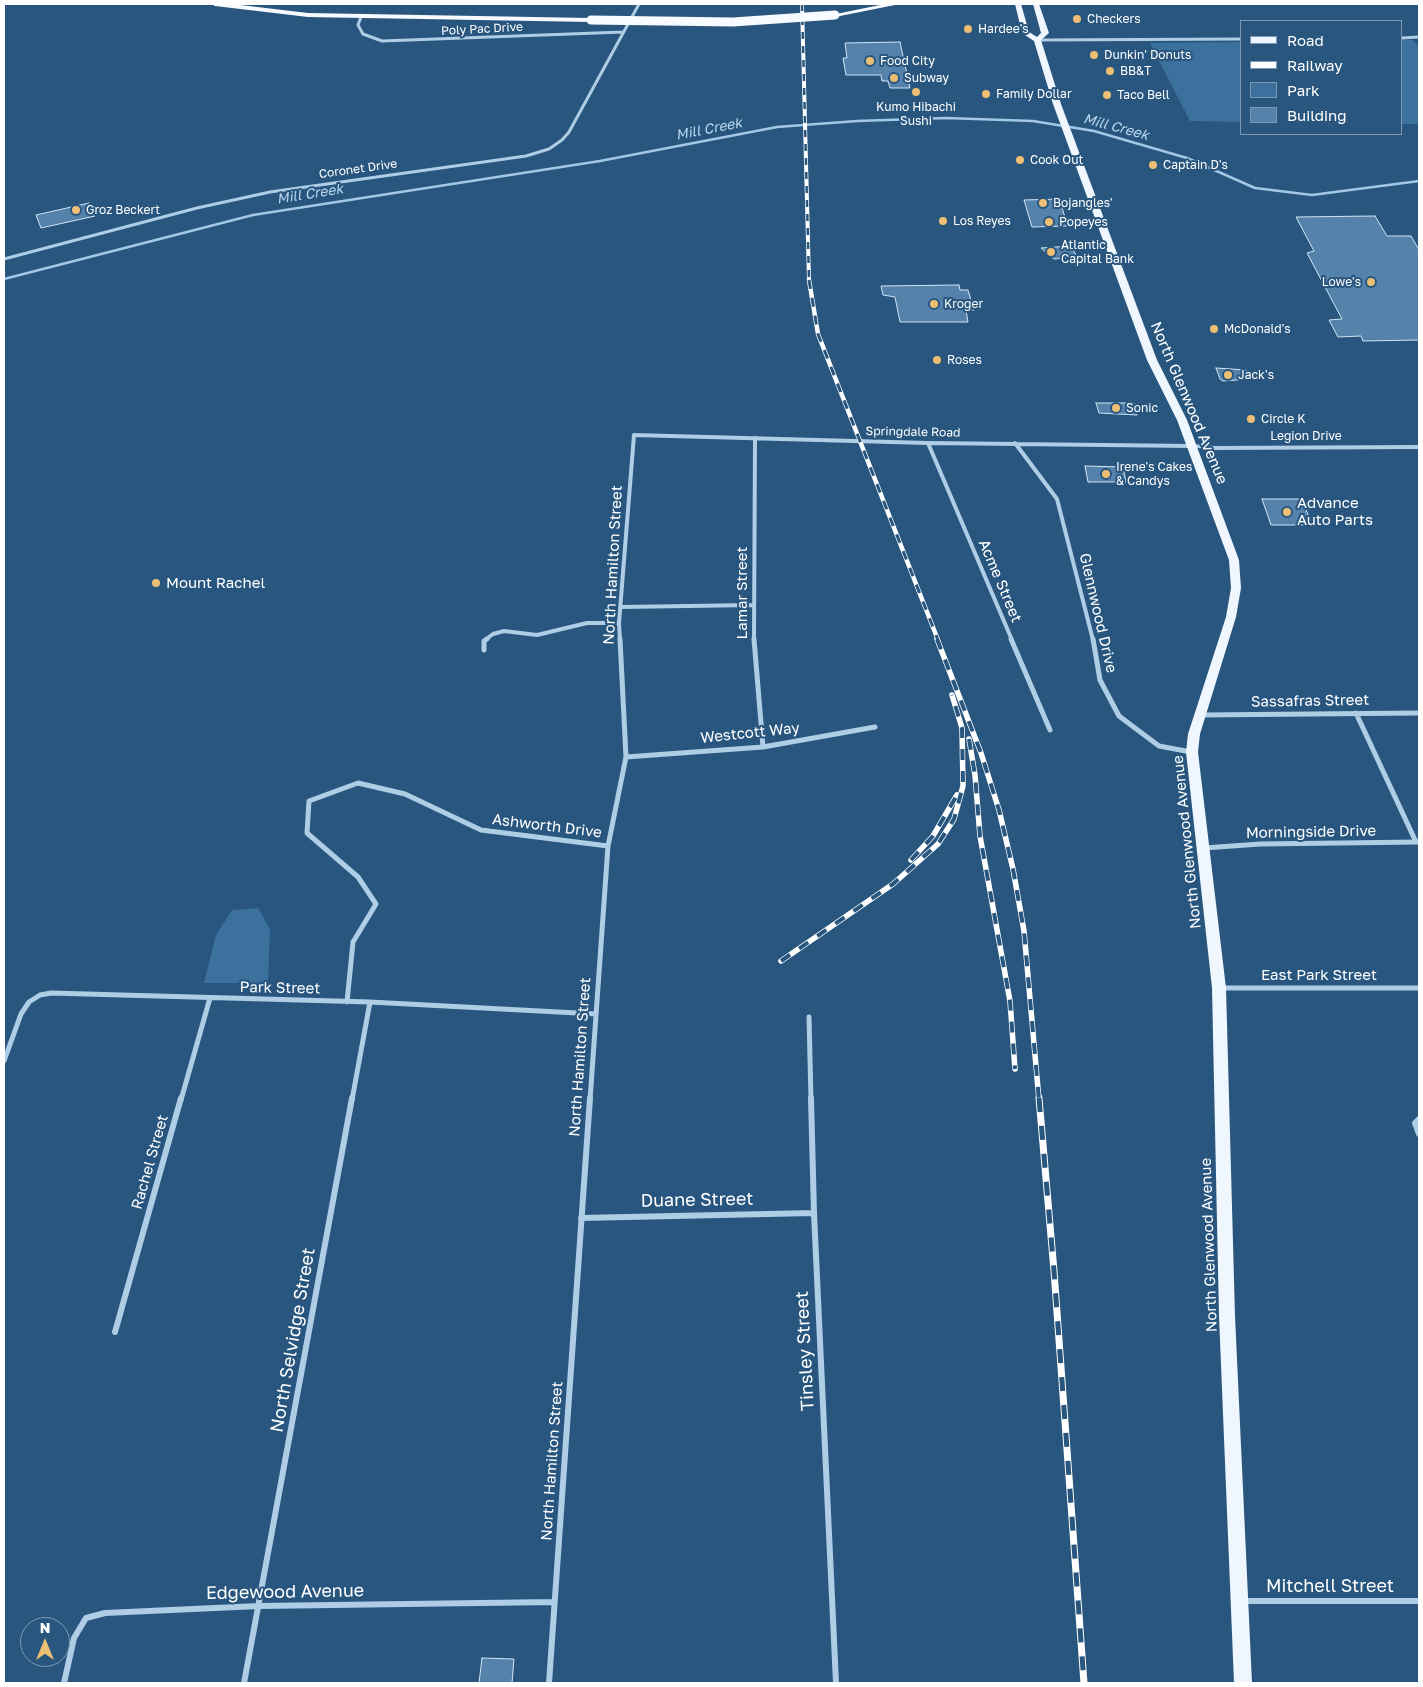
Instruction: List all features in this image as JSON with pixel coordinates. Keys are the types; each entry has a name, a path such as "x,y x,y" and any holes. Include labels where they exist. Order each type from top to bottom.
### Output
{"highway":[{"path":"215,4 279,12 361,17 725,23 760,22 834,15 896,4"}],"main road":[{"name":"North Glenwood Avenue","path":"1018,4 1026,33 1037,40 1057,104 1152,360 1182,420 1234,560 1236,588 1231,616 1194,734 1192,752 1218,988 1227,1316 1241,1601 1243,1683"},
{"name":"North Glenwood Avenue","path":"1036,4 1045,32 1037,40"}],"street":[{"name":"Coronet Drive","path":"4,259 197,208 270,192 539,153 555,146 569,132 639,4"},
{"name":"Poly Pac Drive","path":"361,17 358,25 363,34 368,38 382,41 623,32"},
{"path":"1403,38 1419,37"},
{"path":"1037,40 1240,39"},
{"name":"Springdale Road","path":"634,435 928,443 1192,446"},
{"name":"North Hamilton Street","path":"550,1683 554,1602 608,846 626,758 619,624 622,607 634,435"},
{"name":"Lamar Street","path":"755,438 754,652 762,747"},
{"name":"Acme Street","path":"928,443 1050,730"},
{"name":"Glennwood Drive","path":"1015,443 1057,499 1091,625 1100,680 1119,716 1159,746 1192,752"},
{"name":"Legion Drive","path":"1192,446 1216,448 1419,447"},
{"path":"622,607 754,605"},
{"path":"484,650 484,641 493,634 504,631 537,635 588,623 619,624"},
{"path":"1356,713 1418,842"},
{"name":"Sassafras Street","path":"1201,715 1419,713"},
{"name":"Westcott Way","path":"626,758 762,747 875,727"},
{"name":"Ashworth Drive","path":"347,1002 353,942 376,904 358,878 307,833 309,801 358,783 405,794 481,830 608,846"},
{"name":"Morningside Drive","path":"1204,848 1260,844 1418,842"},
{"name":"East Park Street","path":"1218,988 1419,988"},
{"name":"Park Street","path":"4,1061 21,1014 29,1002 40,995 51,993 370,1002 596,1014"},
{"name":"Rachel Street","path":"115,1332 210,998"},
{"name":"North Selvidge Street","path":"244,1683 260,1606 370,1002"},
{"name":"Tinsley Street","path":"809,1017 814,1213 836,1683"},
{"path":"1419,1119 1415,1123 1419,1134"},
{"name":"Duane Street","path":"582,1218 814,1213"},
{"name":"Mitchell Street","path":"1241,1601 1419,1601"},
{"name":"Edgewood Avenue","path":"64,1683 74,1638 86,1618 105,1613 260,1606 554,1602"}],"green space":[{"path":"1403,40 1413,40 1419,47 1419,124 1403,124"},
{"path":"1240,42 1240,122 1190,121 1150,43"},
{"path":"258,908 270,929 268,983 204,983 216,935 232,910"}],"building":[{"name":"Food City","path":"900,42 910,88 890,88 888,81 882,81 881,75 846,75 843,58 847,58 845,43"},
{"path":"1059,199 1068,226 1032,227 1024,200"},
{"name":"Groz Beckert","path":"89,203 95,216 41,228 36,215"},
{"name":"Lowe's","path":"1375,216 1387,236 1411,236 1419,250 1419,340 1363,341 1361,336 1338,337 1329,320 1342,319 1307,253 1314,251 1296,217"},
{"name":"Atlantic Capital Bank","path":"1071,246 1077,257 1054,259 1041,248"},
{"name":"Kroger","path":"959,285 960,290 968,290 974,310 966,310 968,322 900,322 895,297 883,295 881,286"},
{"name":"Jack's","path":"1216,368 1246,370 1250,379 1223,381 1220,379"},
{"name":"Sonic","path":"1096,403 1134,403 1137,415 1099,413"},
{"name":"Irene's Cakes & Candys","path":"1085,466 1123,467 1126,482 1088,482"},
{"name":"Advance Auto Parts","path":"1262,499 1302,499 1312,525 1271,525"},
{"path":"482,1658 514,1659 512,1683 479,1683"}],"waterway":[{"name":"Mill Creek","path":"4,279 253,215 600,161 777,127 857,121 946,118 1033,121 1094,131 1187,158 1255,188 1312,195 1419,181"}],"railway":[{"path":"802,4 809,281"},
{"path":"809,280 818,334 938,640"},
{"path":"937,639 981,753 999,810 1013,869 1024,931 1039,1100"},
{"path":"781,961 893,884 938,844 954,819 963,786 962,728 952,695"},
{"path":"969,739 975,775 980,836 1010,1001 1015,1069"},
{"path":"911,860 933,836 957,795"},
{"path":"1039,1098 1054,1271 1084,1683"}],"place":[{"name":"Checkers","path":"1077,19"},
{"name":"Hardee's","path":"968,29"},
{"name":"Dunkin' Donuts","path":"1094,55"},
{"name":"Food City","path":"870,61"},
{"name":"BB&T","path":"1110,71"},
{"name":"Subway","path":"894,78"},
{"name":"Kumo Hibachi Sushi","path":"916,92"},
{"name":"Family Dollar","path":"986,94"},
{"name":"Taco Bell","path":"1107,95"},
{"name":"Cook Out","path":"1020,160"},
{"name":"Captain D's","path":"1153,165"},
{"name":"Bojangles'","path":"1043,203"},
{"name":"Groz Beckert","path":"76,210"},
{"name":"Los Reyes","path":"943,221"},
{"name":"Popeyes","path":"1049,222"},
{"name":"Atlantic Capital Bank","path":"1051,252"},
{"name":"Lowe's","path":"1371,282"},
{"name":"Kroger","path":"934,304"},
{"name":"McDonald's","path":"1214,329"},
{"name":"Roses","path":"937,360"},
{"name":"Jack's","path":"1228,375"},
{"name":"Sonic","path":"1116,408"},
{"name":"Circle K","path":"1251,419"},
{"name":"Irene's Cakes & Candys","path":"1106,474"},
{"name":"Advance Auto Parts","path":"1287,512"},
{"name":"Mount Rachel","path":"156,583"}]}
